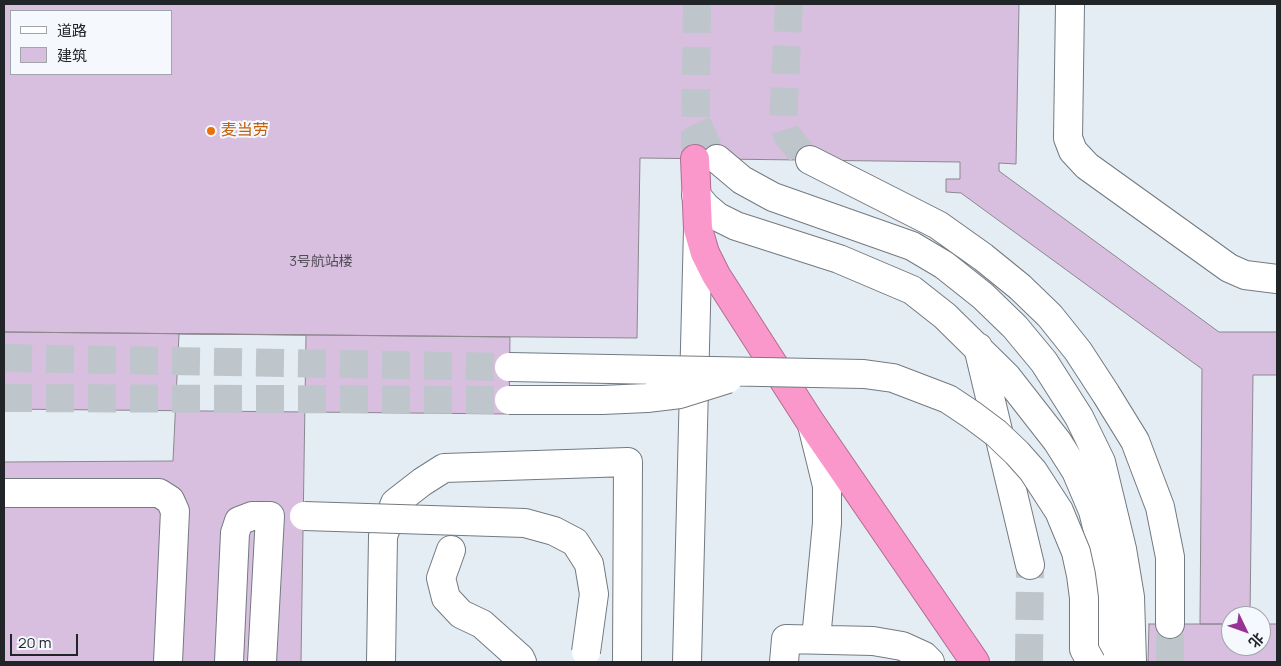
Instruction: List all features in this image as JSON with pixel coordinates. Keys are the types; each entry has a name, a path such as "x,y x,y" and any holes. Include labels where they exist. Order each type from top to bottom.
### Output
{"highway":[{"path":"706,159 696,195 698,229 705,253 716,276 811,423 975,662"}],"street":[{"path":"1070,4 1068,138 1073,151 1087,166 1229,268 1245,275 1277,279"},
{"path":"706,159 742,180 796,206 824,214 912,246 944,265 990,302 1015,327 1044,362 1079,417 1101,462 1115,514 1130,597 1132,662"},
{"path":"810,160 938,225 983,257 1032,298 1050,316 1078,351 1135,441 1160,507 1170,557 1170,624"},
{"path":"696,195 718,217 736,226 839,259 912,290 945,316 1007,377 1057,441 1080,479 1093,511 1111,584 1111,662"},
{"path":"687,662 698,229"},
{"path":"978,347 1030,565"},
{"path":"509,367 864,374 893,378 948,399 996,433 1017,453 1033,472 1059,511 1069,531 1081,575 1084,598 1086,658"},
{"path":"509,400 647,398 680,394 753,372"},
{"path":"811,423 827,486 827,523 816,639"},
{"path":"381,662 383,536 396,503 422,482 444,468 628,462 627,662"},
{"path":"4,493 159,493 170,500 175,511 168,662"},
{"path":"230,662 235,533 240,521 252,516 270,516 262,662"},
{"path":"304,516 525,524 554,531 576,542 589,564 594,594 586,657"},
{"path":"451,550 442,578 446,598 461,614 482,624 520,658 522,662"},
{"path":"784,662 786,639 873,641 902,646 924,656 930,662"}],"building":[{"path":"4,4 1019,4 1016,164 999,163 999,171 1219,332 1277,332 1277,375 1253,375 1250,606 1221,606 1221,624 1200,624 1202,369 961,193 946,192 946,179 960,179 960,162 640,158 637,338 4,332"},
{"path":"4,332 510,337 509,414 4,409"},
{"path":"179,334 306,335 301,662 4,662 4,462 173,461"},
{"path":"1149,624 1221,624 1221,656 1271,656 1271,624 1277,624 1277,662 1148,662"}],"tunnel":[{"path":"695,159 697,4"},
{"path":"789,4 783,122 787,135 804,156 810,160"},
{"path":"697,123 711,154 717,159"},
{"path":"4,358 509,367"},
{"path":"4,398 509,400"},
{"path":"1029,662 1030,565"},
{"path":"1170,624 1170,662"}],"place":[{"name":"麦当劳","path":"211,131"}]}
